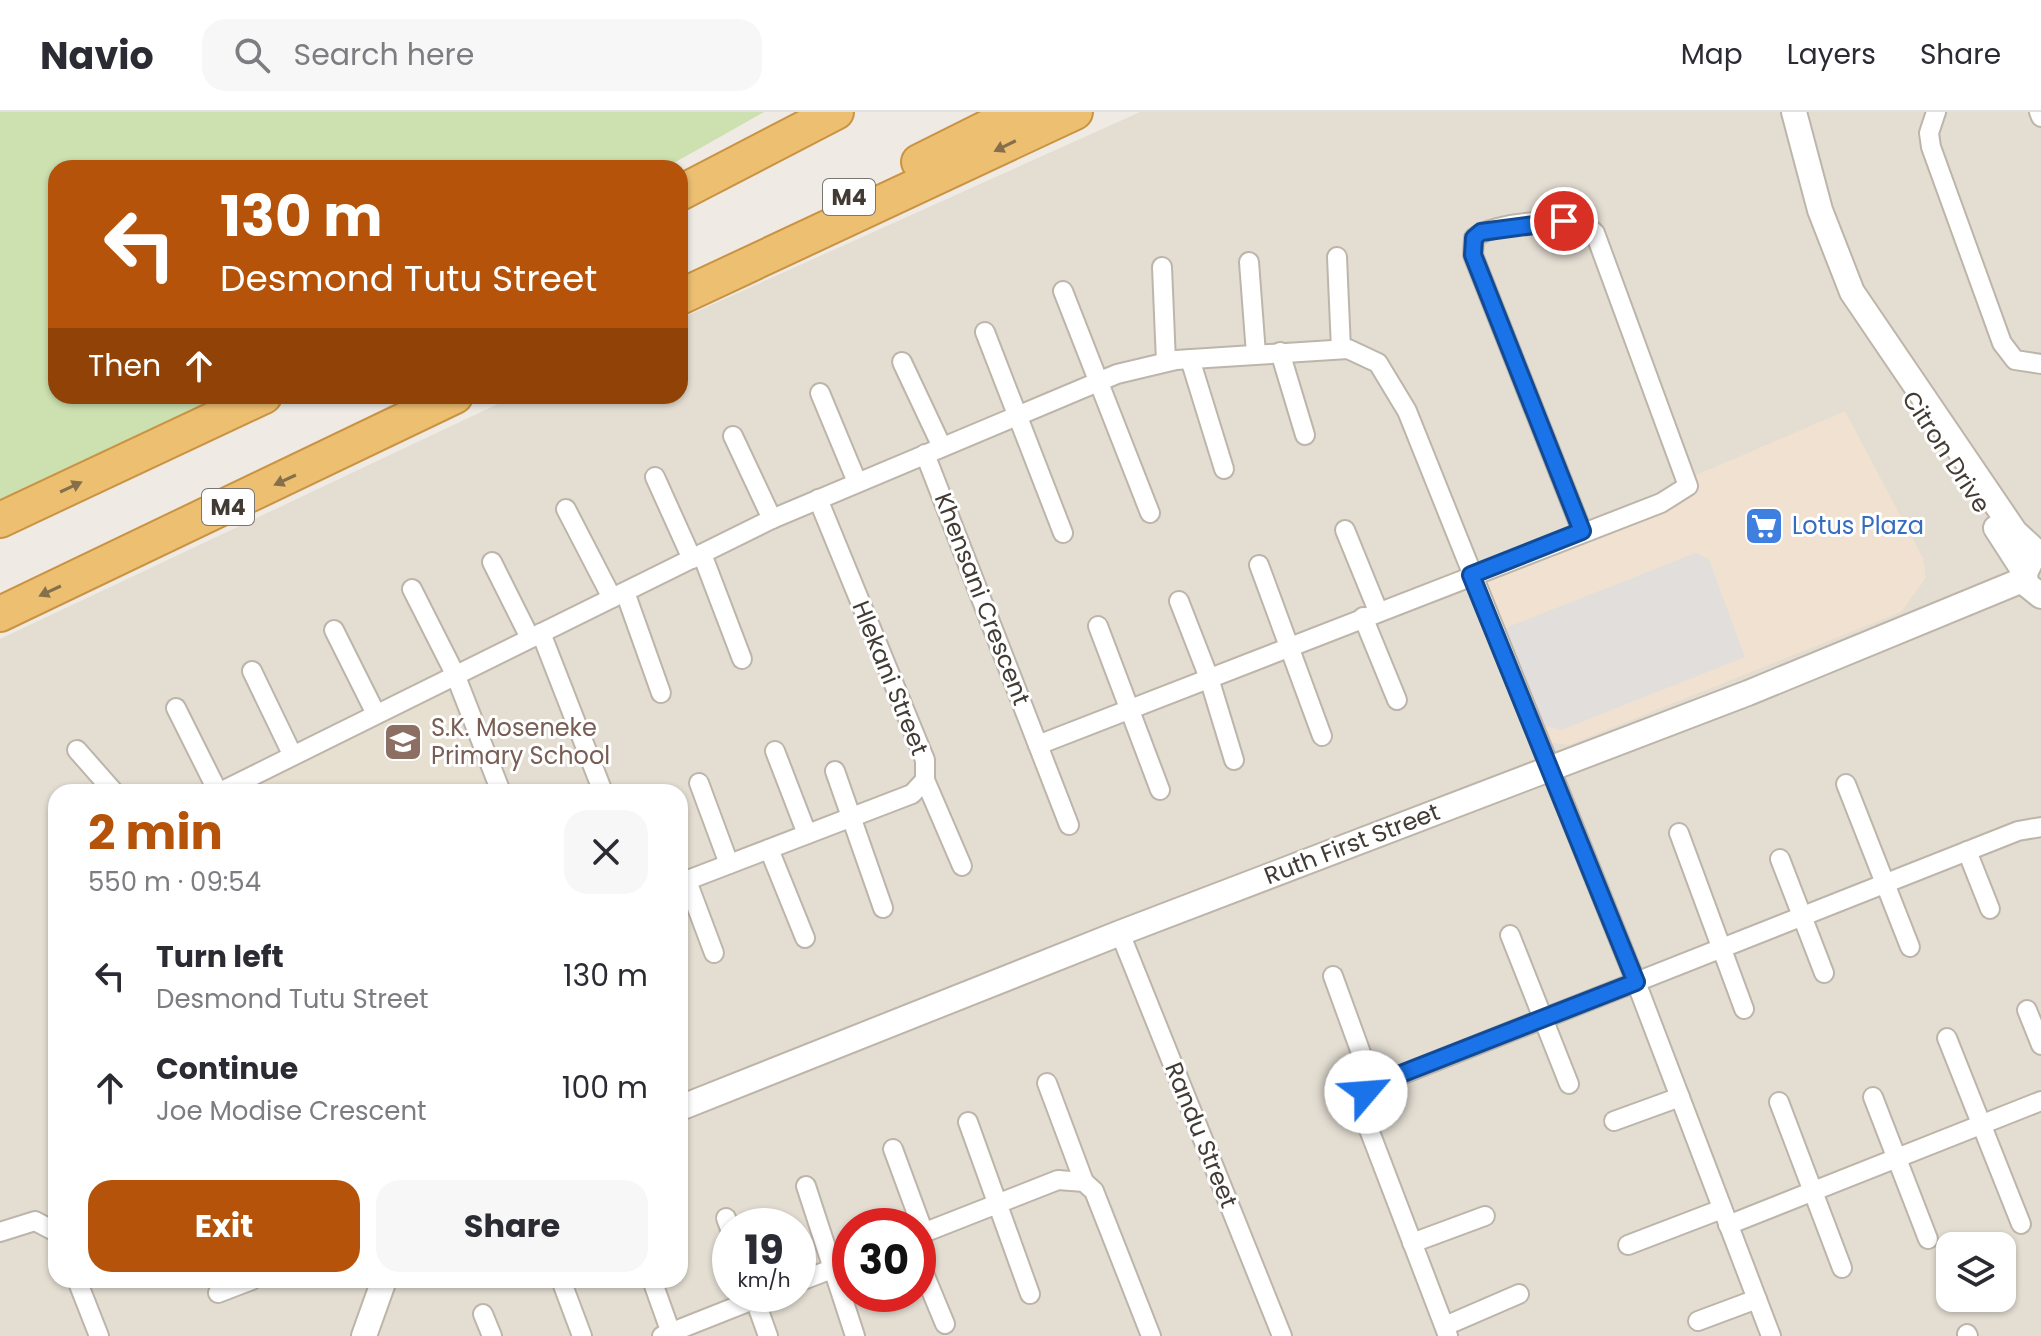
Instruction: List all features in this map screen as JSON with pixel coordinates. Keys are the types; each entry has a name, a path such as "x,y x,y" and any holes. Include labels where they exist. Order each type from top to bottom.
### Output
{"highway":[{"path":"688,168 786,112"},
{"path":"688,189 836,112"},
{"name":"M4","path":"688,279 1019,112"},
{"path":"688,293 1075,112"},
{"path":"0,520 247,404"},
{"name":"M4","path":"0,614 341,454 439,404"},
{"path":"341,454 449,404"}],"street":[{"name":"Citron Drive","path":"1786,112 1852,292 2036,580"},
{"name":"Citron Drive","path":"1794,112 1812,183"},
{"path":"1936,112 1929,133 1931,147 2002,343 2015,360 2041,364"},
{"path":"1038,745 1582,531 1661,503 1688,486 1595,233 1585,224 1571,221 1493,228 1474,238 1473,255 1582,531"},
{"path":"1337,257 1341,349"},
{"path":"1249,262 1256,354"},
{"path":"1162,267 1166,362"},
{"path":"1063,291 1150,513"},
{"path":"985,332 1063,533"},
{"path":"234,784 375,712 772,519 1098,381 1166,362 1190,359 1341,349 1366,355 1389,378 1407,411 1636,982 1771,1336"},
{"path":"1280,352 1305,435"},
{"path":"1190,359 1224,469"},
{"name":"Khensani Crescent","path":"902,362 1069,825"},
{"path":"820,393 857,482"},
{"path":"733,436 772,519"},
{"path":"655,477 697,556 742,659"},
{"name":"Hlekani Street","path":"688,880 912,794 925,780 925,760 818,499"},
{"path":"566,509 618,595 661,693"},
{"path":"1974,601 2000,567 2002,524 2041,540"},
{"path":"1345,530 1397,700"},
{"path":"492,562 536,635 600,784"},
{"path":"1259,565 1322,736"},
{"name":"Ruth First Street","path":"688,1105 1120,933 1974,601 2036,580"},
{"path":"412,589 455,674 498,784"},
{"path":"1179,601 1209,678 1234,760"},
{"path":"1098,626 1127,710 1160,790"},
{"path":"334,630 375,712"},
{"path":"252,671 292,754"},
{"path":"176,708 215,784"},
{"path":"77,750 107,784"},
{"path":"775,751 807,834"},
{"path":"835,771 883,908"},
{"path":"925,780 962,866"},
{"path":"699,783 729,864"},
{"path":"1846,784 1910,947"},
{"path":"1519,1294 1446,1331 1365,1119 1363,1100 1373,1086 2018,831 2041,827"},
{"path":"1679,833 1744,1009"},
{"path":"769,849 805,938"},
{"path":"1967,851 1990,909"},
{"path":"1780,859 1824,973"},
{"name":"Hlekani Street","path":"688,893 714,953"},
{"name":"Randu Street","path":"1120,933 1282,1336"},
{"path":"1510,935 1569,1084"},
{"path":"1333,976 1373,1086"},
{"path":"2027,1010 2041,1045"},
{"path":"1947,1038 2021,1224"},
{"path":"1047,1083 1084,1182 1094,1191 1151,1336"},
{"path":"1614,1121 1680,1097"},
{"path":"1873,1097 1928,1239"},
{"path":"1628,1245 1812,1192 2041,1101"},
{"path":"1779,1102 1842,1268"},
{"path":"968,1122 995,1204 1030,1294"},
{"path":"893,1149 912,1208"},
{"path":"936,1228 1058,1180 1084,1182"},
{"path":"806,1186 832,1245"},
{"path":"1412,1243 1485,1216"},
{"path":"0,1232 35,1221 48,1228"},
{"path":"80,1288 99,1336"},
{"path":"218,1293 231,1288"},
{"path":"364,1336 375,1288"},
{"path":"564,1288 582,1336"},
{"path":"654,1288 668,1335 721,1312"},
{"path":"1698,1321 1757,1299"},
{"path":"936,1302 945,1324"},
{"path":"762,1312 768,1336"},
{"path":"850,1312 855,1336"},
{"path":"483,1314 492,1336"}],"shaded area":[{"path":"1140,112 2041,112 2041,1336 0,1336 0,639 498,404 688,404 688,315"},
{"path":"1845,411 1923,558 1926,578 1901,612 1569,745 1546,742 1539,724 1709,560 1696,553 1501,630 1482,578 1683,497 1696,475"},
{"path":"1696,553 1709,560 1745,657 1561,730 1539,724 1501,630"},
{"name":"S.K. Moseneke Primary School","path":"438,692 449,693 485,784 253,784"}],"green space":[{"path":"0,112 764,112 679,160 48,160 48,404 209,404 0,504"}],"place":[{"name":"Lotus Plaza","path":"1764,526"},
{"name":"S.K. Moseneke Primary School","path":"403,742"}],"route":[{"path":"1366,1092 1383,1081 1636,982 1471,575 1582,531 1473,255 1474,238 1481,232 1564,221"}]}
